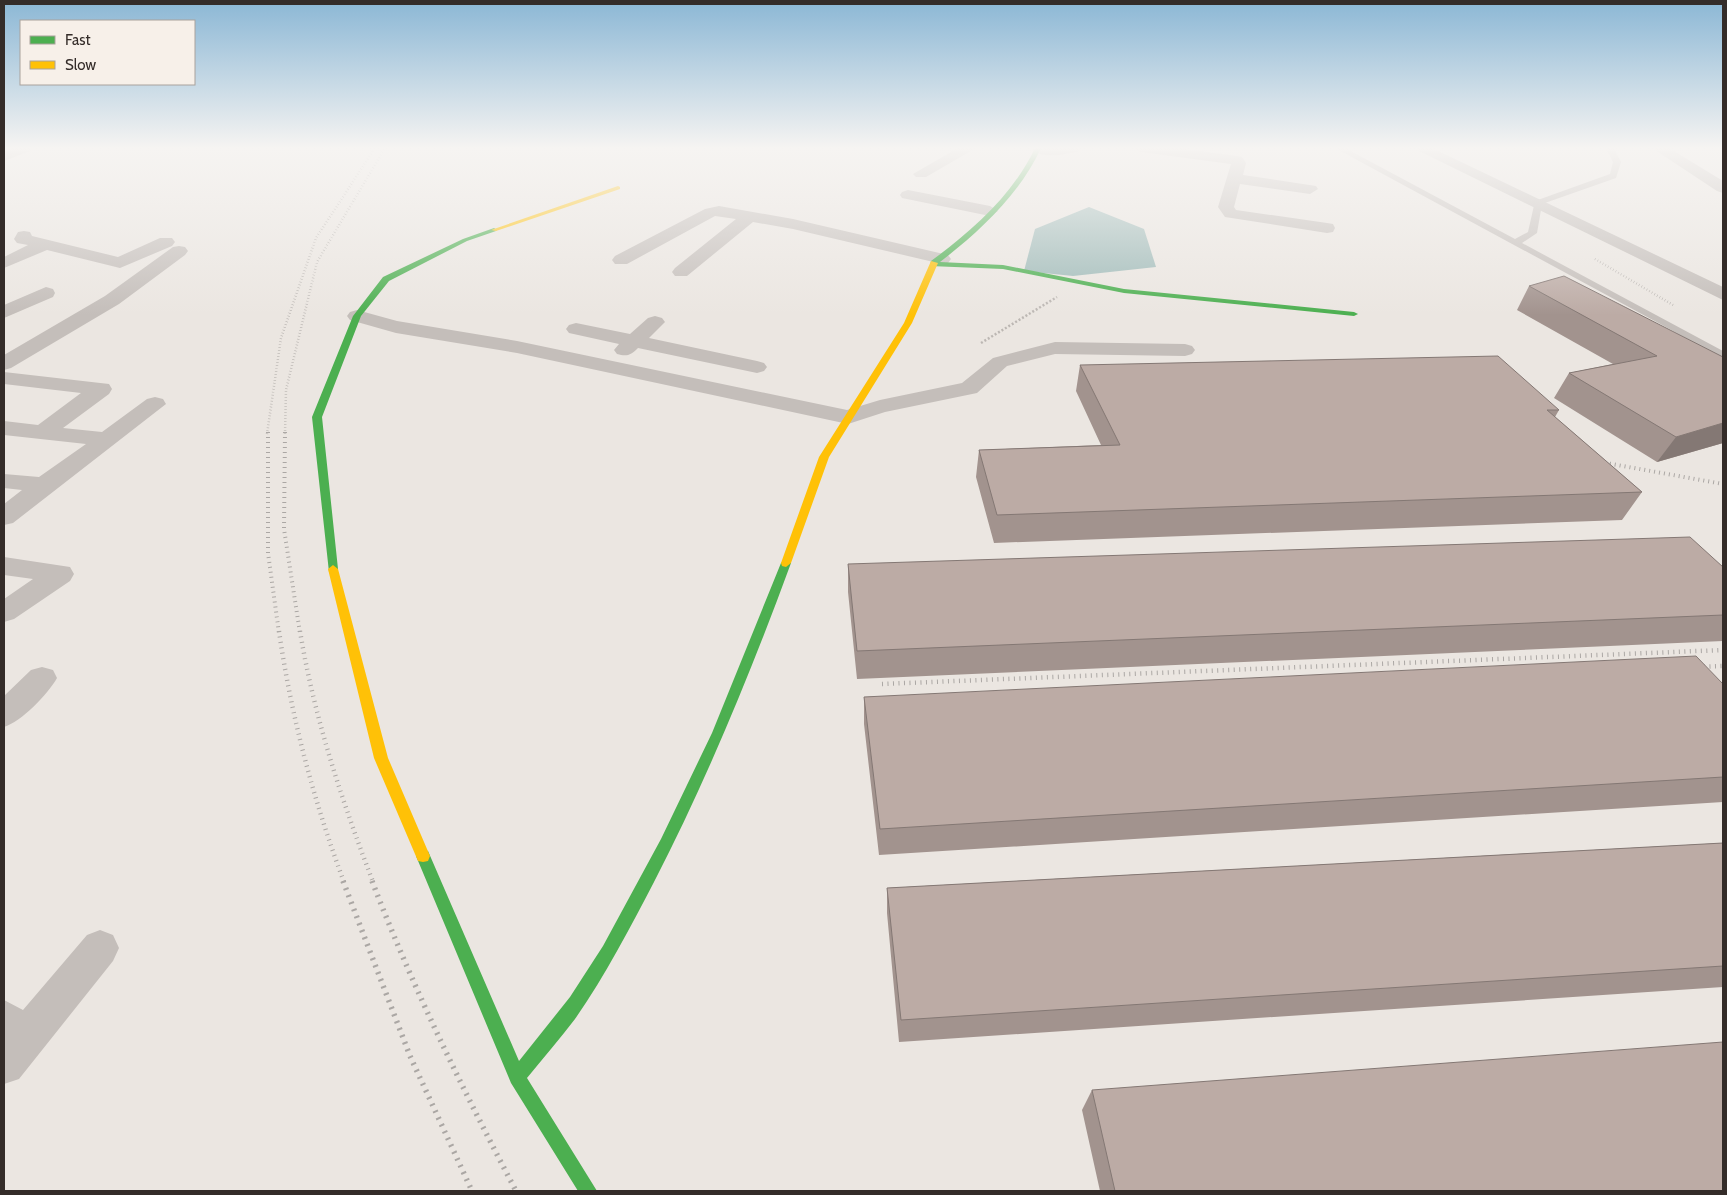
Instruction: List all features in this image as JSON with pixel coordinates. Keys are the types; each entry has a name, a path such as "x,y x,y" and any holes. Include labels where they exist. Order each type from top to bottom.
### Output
{"street":[{"path":"572,204 465,240 386,279 357,316 317,417 331,560 380,758 517,1077 588,1191"},
{"path":"950,204 990,211"},
{"path":"517,1077 575,1004 648,880 695,788 785,566 824,457 908,323 938,262 997,204"},
{"path":"1227,204 1226,207 1231,214 1327,228"},
{"path":"1540,204 1723,294"},
{"path":"621,260 711,212 725,211 938,262 1002,267 1124,291 1354,314"},
{"path":"680,272 750,216"},
{"path":"4,364 112,300 172,247 120,263 23,239 24,236"},
{"path":"4,263 46,244"},
{"path":"4,312 46,293"},
{"path":"357,316 382,325 423,334 510,346 608,365 848,417 969,388 1000,362 1055,348 1185,350"},
{"path":"608,365 655,322"},
{"path":"576,329 757,367"},
{"path":"4,378 101,389 43,432"},
{"path":"4,517 44,485 155,404"},
{"path":"4,428 106,439"},
{"path":"4,480 44,485"},
{"path":"4,566 61,574 4,612"},
{"path":"4,715 42,678"},
{"path":"11,1040 100,948"}],"lane":[{"path":"1442,204 1723,355"},
{"path":"1515,243 1532,233 1538,204"}],"path":[{"path":"981,342 1084,282"}],"water":[{"path":"1089,207 1144,229 1156,267 1073,276 1024,271 1035,229"}],"building":[{"path":"1564,276 1723,357 1723,423 1676,437 1569,373 1657,356 1529,286"},
{"path":"1498,356 1559,410 1547,410 1642,492 997,515 979,450 1120,445 1080,365"},
{"path":"1690,537 1723,567 1723,615 857,651 848,564"},
{"path":"1696,656 1723,684 1723,777 880,829 864,697"},
{"path":"1723,843 1723,966 901,1020 887,888"},
{"path":"1723,1042 1723,1191 1115,1191 1092,1090"}],"railway":[{"path":"267,434 281,338 316,238 338,204"},
{"path":"285,434 286,390 317,262 352,204"},
{"path":"1595,259 1673,305"},
{"path":"268,432 268,553 279,633"},
{"path":"285,432 284,529 300,633"},
{"path":"1595,461 1723,484"},
{"path":"279,631 290,695 313,790 344,882"},
{"path":"300,631 313,695 330,758 350,821 373,882"},
{"path":"882,684 1723,650"},
{"path":"1693,667 1723,666"},
{"path":"343,881 410,1056 472,1191"},
{"path":"372,881 404,960 440,1038 516,1191"}],"traffic: fast":[{"path":"934,263 962,241 999,204"},
{"path":"333,569 317,417 357,316 386,279 465,240 494,230"},
{"path":"933,264 1003,267 1124,291 1354,314"},
{"path":"517,1077 555,1032 576,1003 638,898 693,789 718,733 765,620 786,563"},
{"path":"423,856 517,1077 588,1191"}],"traffic: slow":[{"path":"494,230 571,204"},
{"path":"786,563 824,457 908,323 934,263"},
{"path":"333,569 381,758 423,856"}]}
